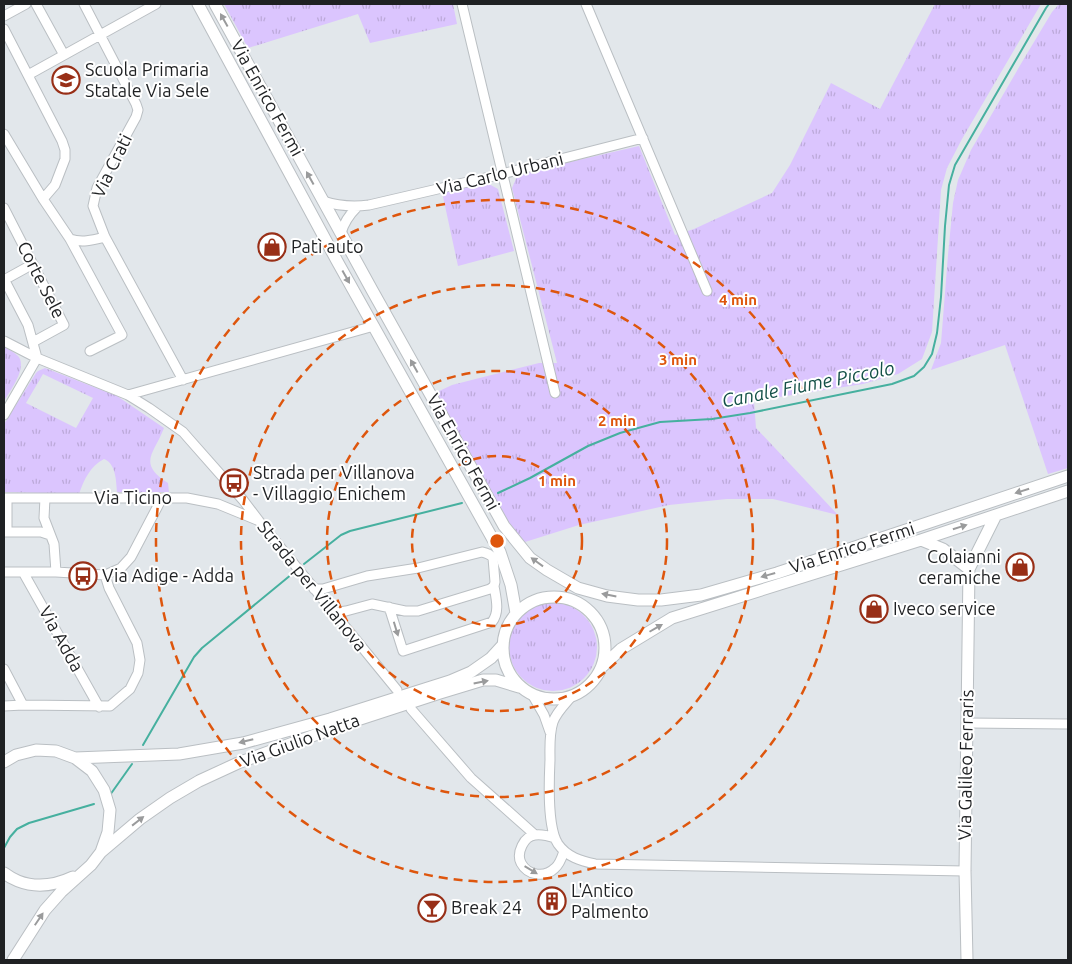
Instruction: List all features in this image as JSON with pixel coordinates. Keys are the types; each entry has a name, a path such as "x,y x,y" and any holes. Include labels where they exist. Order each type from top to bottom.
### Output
{"main road":[{"name":"Via Enrico Fermi","path":"198,4 337,261 500,552 511,585 516,613"},
{"name":"Via Enrico Fermi","path":"215,4 504,526 530,558 578,588 608,596 638,600 661,600 701,595 777,572 1068,476"},
{"name":"Via Enrico Fermi","path":"603,666 621,649 672,618 921,540 1068,491"},
{"path":"921,540 943,549 969,569 996,515"},
{"name":"Via Galileo Ferraris","path":"966,960 965,872 969,569"},
{"path":"559,597 578,588 588,609 598,621 604,635 606,651 603,666 595,680 582,692 571,697 551,700 532,694 519,687 510,675 504,661 502,646 509,622 516,613 529,603 543,598 559,597 574,601 588,609"},
{"name":"Via Giulio Natta","path":"74,758 178,754 243,743 330,719 450,682 484,663 502,646"},
{"name":"Via Giulio Natta","path":"100,852 140,819 170,798 199,781 238,763 348,724 483,680 496,680 519,687"},
{"path":"4,762 16,755 36,750 56,751 74,758 92,771 104,790 110,810 108,832 100,852 91,864 45,910 13,960"},
{"path":"4,751 16,755"},
{"path":"4,873 18,881 39,886 60,883 79,874"}],"street":[{"path":"4,16 26,4"},
{"path":"36,4 64,55"},
{"name":"Via Crati","path":"84,4 138,110 97,188 93,206 105,237 183,380"},
{"path":"28,75 156,4"},
{"path":"462,4 555,393"},
{"path":"586,4 707,292"},
{"path":"4,29 65,150 65,159 55,185 43,199"},
{"path":"4,134 43,199 70,239 122,334 90,351"},
{"name":"Via Carlo Urbani","path":"323,201 358,207 502,174 643,138"},
{"path":"341,233 349,216 358,207"},
{"name":"Corte Sele","path":"4,208 64,325 32,342"},
{"path":"70,239 76,242 105,237"},
{"path":"4,415 37,358 28,325 4,279 33,264"},
{"path":"128,395 374,326"},
{"name":"Strada per Villanova","path":"4,341 37,358 128,395 183,432 243,500 396,690"},
{"path":"5,498 5,532 41,532 50,535"},
{"name":"Via Ticino","path":"5,498 188,498 218,504 258,521"},
{"path":"44,498 44,518 54,544 56,572"},
{"path":"4,572 56,572 105,575 121,568 131,557 162,498"},
{"path":"314,589 323,589 367,576 418,568 482,552 491,555 493,558 497,608 496,617 492,622 403,651 390,607"},
{"name":"Via Adda","path":"23,572 99,707"},
{"path":"4,706 110,706 130,689 138,673 140,660 137,643 109,588 105,575"},
{"path":"334,613 372,604 405,611 418,611 490,589 494,586"},
{"path":"4,669 22,705"},
{"path":"532,694 544,715 550,735"},
{"path":"571,697 554,720 550,735 549,799 555,838 564,851 575,859 595,864 965,872"},
{"path":"411,709 471,778 534,834 555,838"},
{"path":"967,723 1068,724"},
{"path":"534,834 522,844 520,851 520,862 527,870 534,874 542,875 554,870 560,862 564,851"}],"green space":[{"path":"224,4 453,4 457,24 370,43 358,14 248,48"},
{"path":"935,4 1041,4 947,168 941,190 932,332 922,359 898,374 863,384 754,401 756,428 838,515 773,499 727,499 669,505 579,525 525,542 516,534 500,510 435,393 452,385 539,363 557,363 512,188 518,174 639,146 675,235 694,229 772,193 790,165 831,83 880,109"},
{"path":"1059,4 1068,4 1068,468 1048,474 1005,345 931,370 941,343 953,203 958,180 971,150 1052,12"},
{"path":"485,182 498,189 514,251 458,266 442,192"},
{"path":"4,347 18,356 21,366 17,379 4,401"},
{"path":"45,368 117,396 164,428 153,452 150,464 153,470 168,483 169,492 117,492 113,468 104,459 91,469 79,494 4,492 4,424 38,371","holes":["43,374 93,398 76,428 26,403"]},
{"path":"544,603 562,603 578,610 590,622 597,638 597,656 590,672 578,684 562,691 544,691 528,684 516,672 509,656 509,638 516,622 528,610"}],"waterway":[{"name":"Canale Fiume Piccolo","path":"498,493 530,478 588,446 620,433 660,422 712,419 750,413 892,384 914,376 924,367 932,354 937,333 949,185 955,165 1049,4"},
{"name":"Canale Fiume Piccolo","path":"304,564 341,535 350,531 462,503"},
{"name":"Canale Fiume Piccolo","path":"143,745 194,657 202,648 292,574"},
{"name":"Canale Fiume Piccolo","path":"110,795 132,764"},
{"name":"Canale Fiume Piccolo","path":"4,848 17,829 29,823 94,804"}],"place":[{"name":"Scuola Primaria Statale Via Sele","path":"66,80"},
{"name":"Patì auto","path":"272,247"},
{"name":"Strada per Villanova - Villaggio Enichem","path":"234,483"},
{"name":"Colaianni ceramiche","path":"1020,567"},
{"name":"Via Adige - Adda","path":"83,576"},
{"name":"Iveco service","path":"874,609"},
{"name":"L'Antico Palmento","path":"552,901"},
{"name":"Break 24","path":"432,908"}]}
